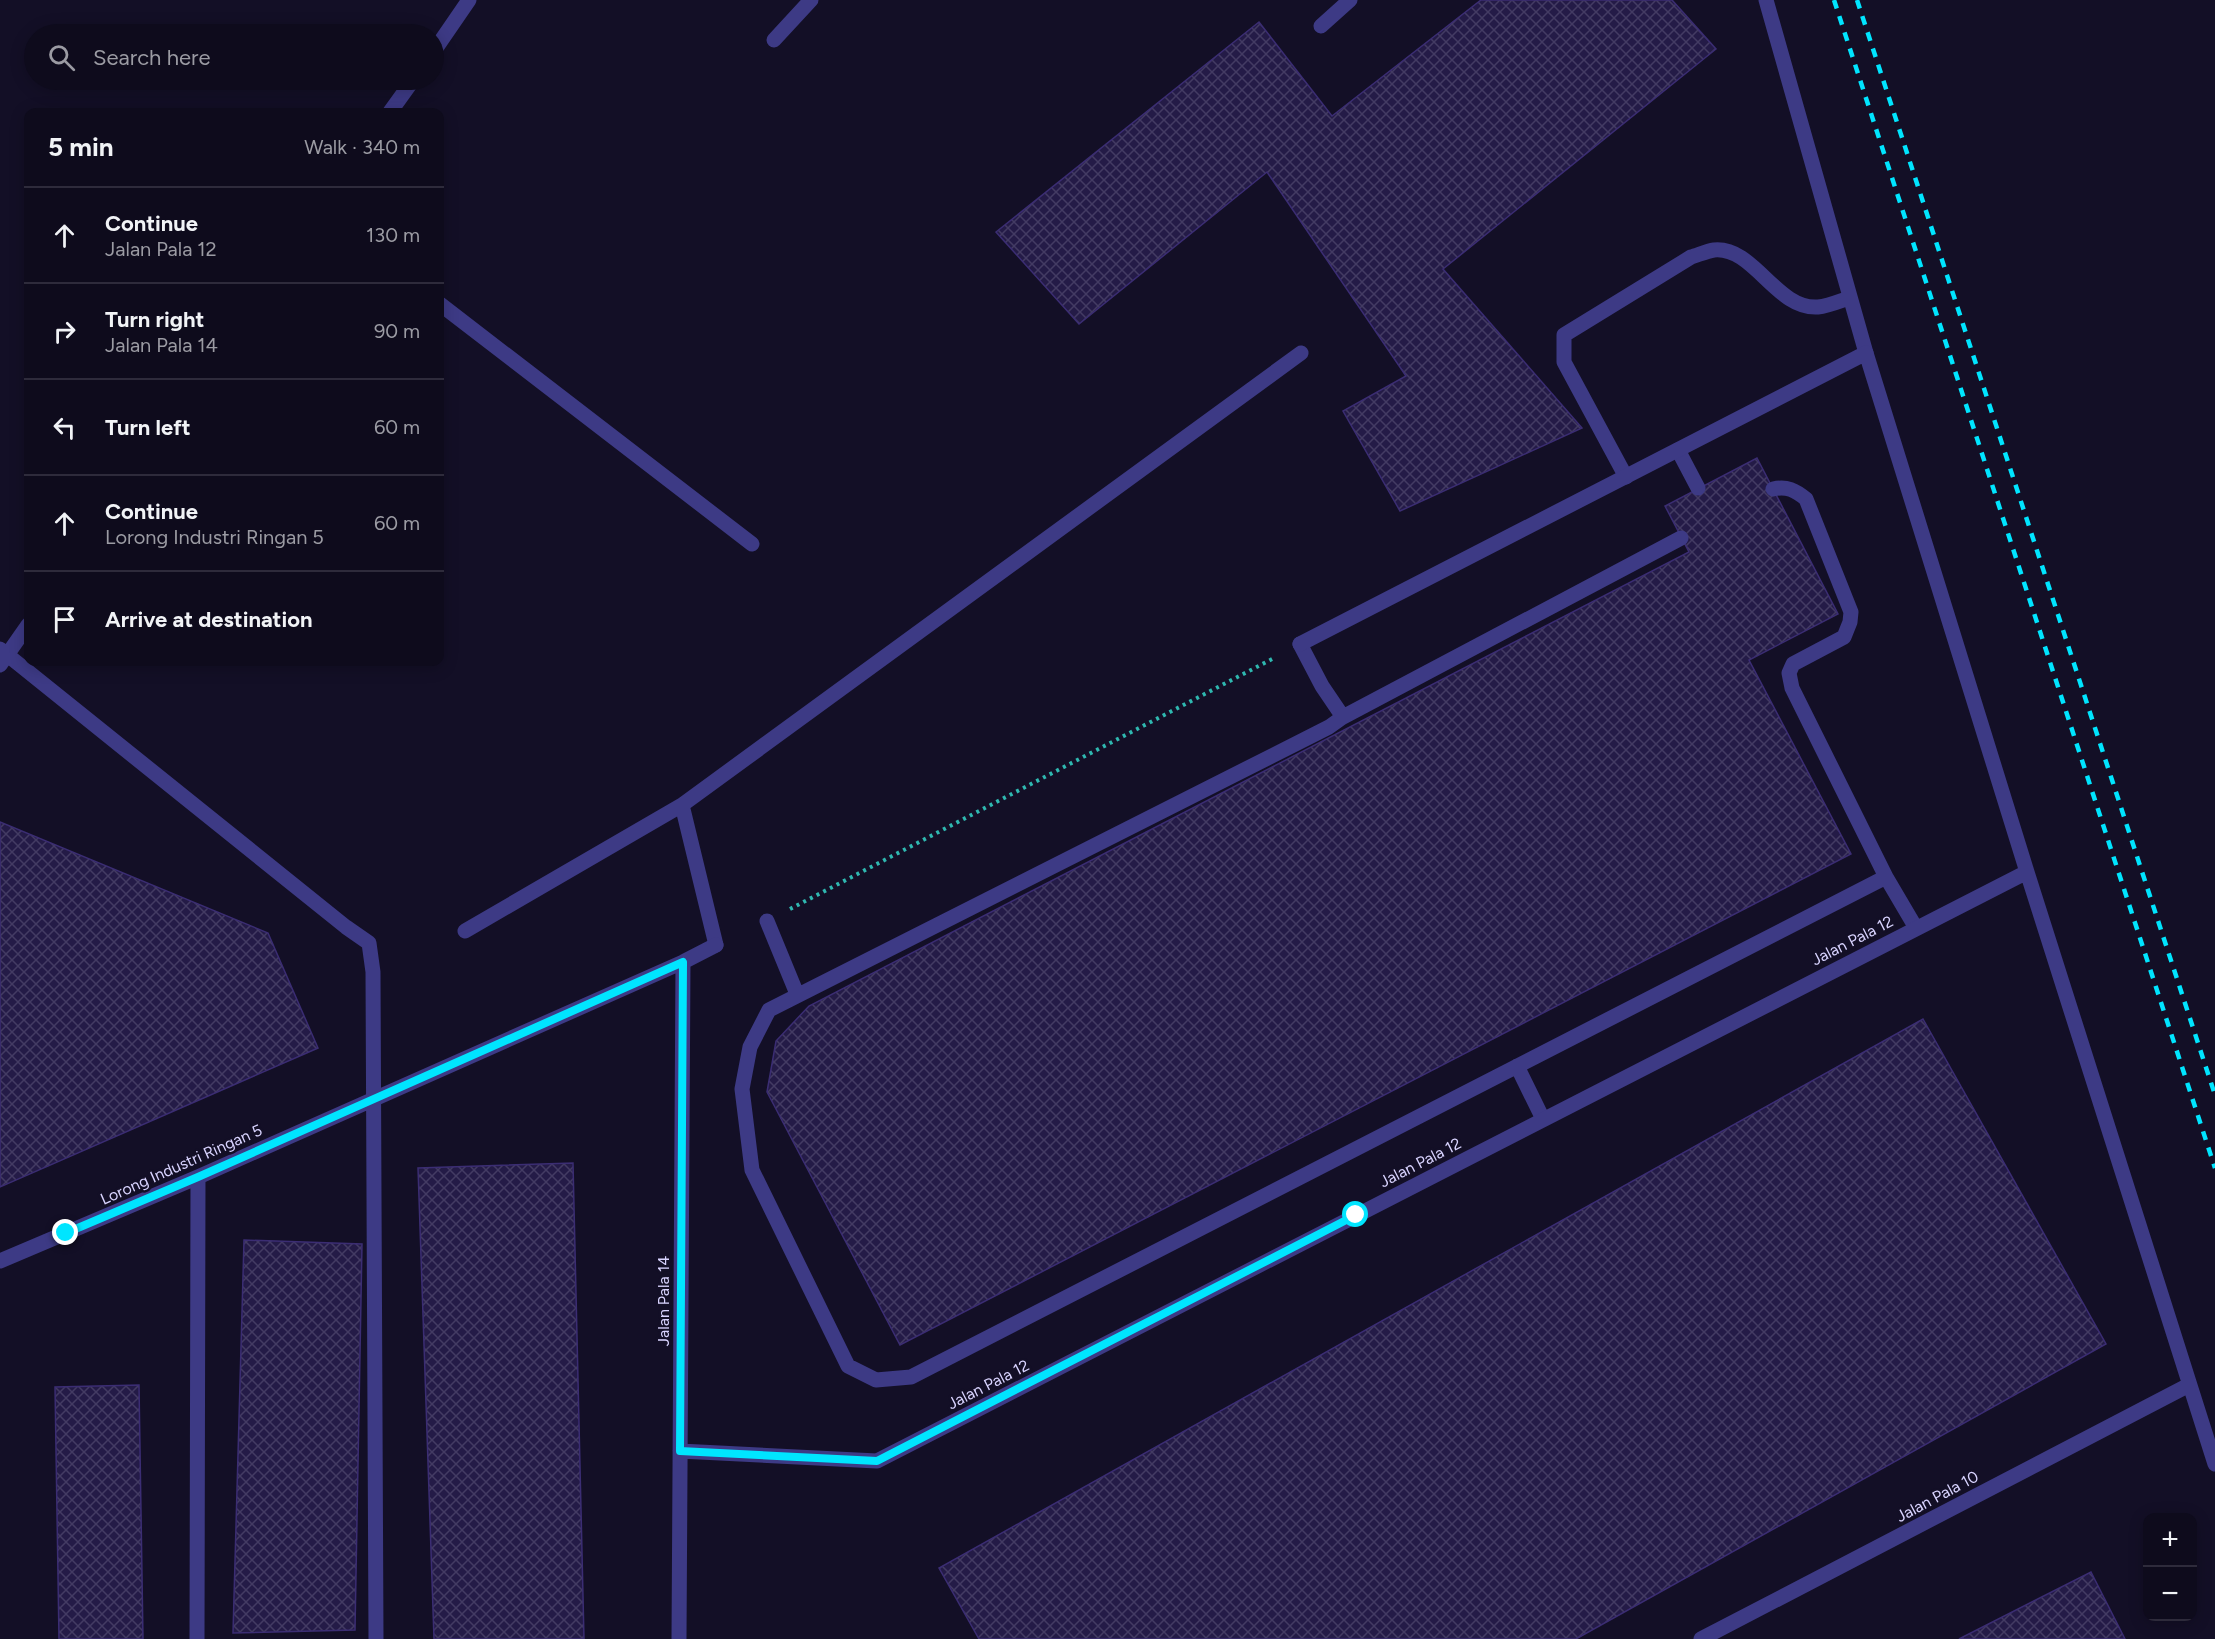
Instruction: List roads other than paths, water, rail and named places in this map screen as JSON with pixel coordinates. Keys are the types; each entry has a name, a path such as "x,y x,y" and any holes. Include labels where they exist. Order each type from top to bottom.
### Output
{"street":[{"path":"444,36 469,0"},
{"path":"774,40 811,0"},
{"path":"1321,26 1350,0"},
{"path":"1766,0 1849,298 2027,872 2215,1464"},
{"path":"393,108 406,90"},
{"path":"1626,477 1564,362 1564,335 1691,257 1714,250 1736,254 1790,299 1801,305 1818,307 1849,298"},
{"path":"444,307 752,544"},
{"path":"465,931 682,805 1301,353"},
{"path":"1343,717 1322,686 1300,644 1866,353"},
{"path":"1678,450 1698,488"},
{"path":"1773,489 1784,487 1798,492 1806,499 1851,612 1844,637 1793,664 1789,673 1792,687 1886,878 1916,928"},
{"path":"1681,538 1343,717 1329,727 769,1010 750,1047 742,1089 752,1170 848,1366 876,1380 910,1377 1886,878"},
{"path":"24,630 2,656 369,943 373,972 375,1098 376,1639"},
{"name":"Lorong Industri Ringan 5","path":"0,1261 198,1177 717,945 682,805"},
{"name":"Jalan Pala 12","path":"680,1451 877,1461 2027,872"},
{"path":"767,921 797,994"},
{"name":"Jalan Pala 14","path":"679,1639 683,962"},
{"path":"1517,1066 1543,1119"},
{"path":"197,1639 198,1177"},
{"name":"Jalan Pala 10","path":"1701,1639 2189,1384"}],"railway":[{"path":"1834,0 2215,1168"},
{"path":"1857,0 2215,1095"}]}
